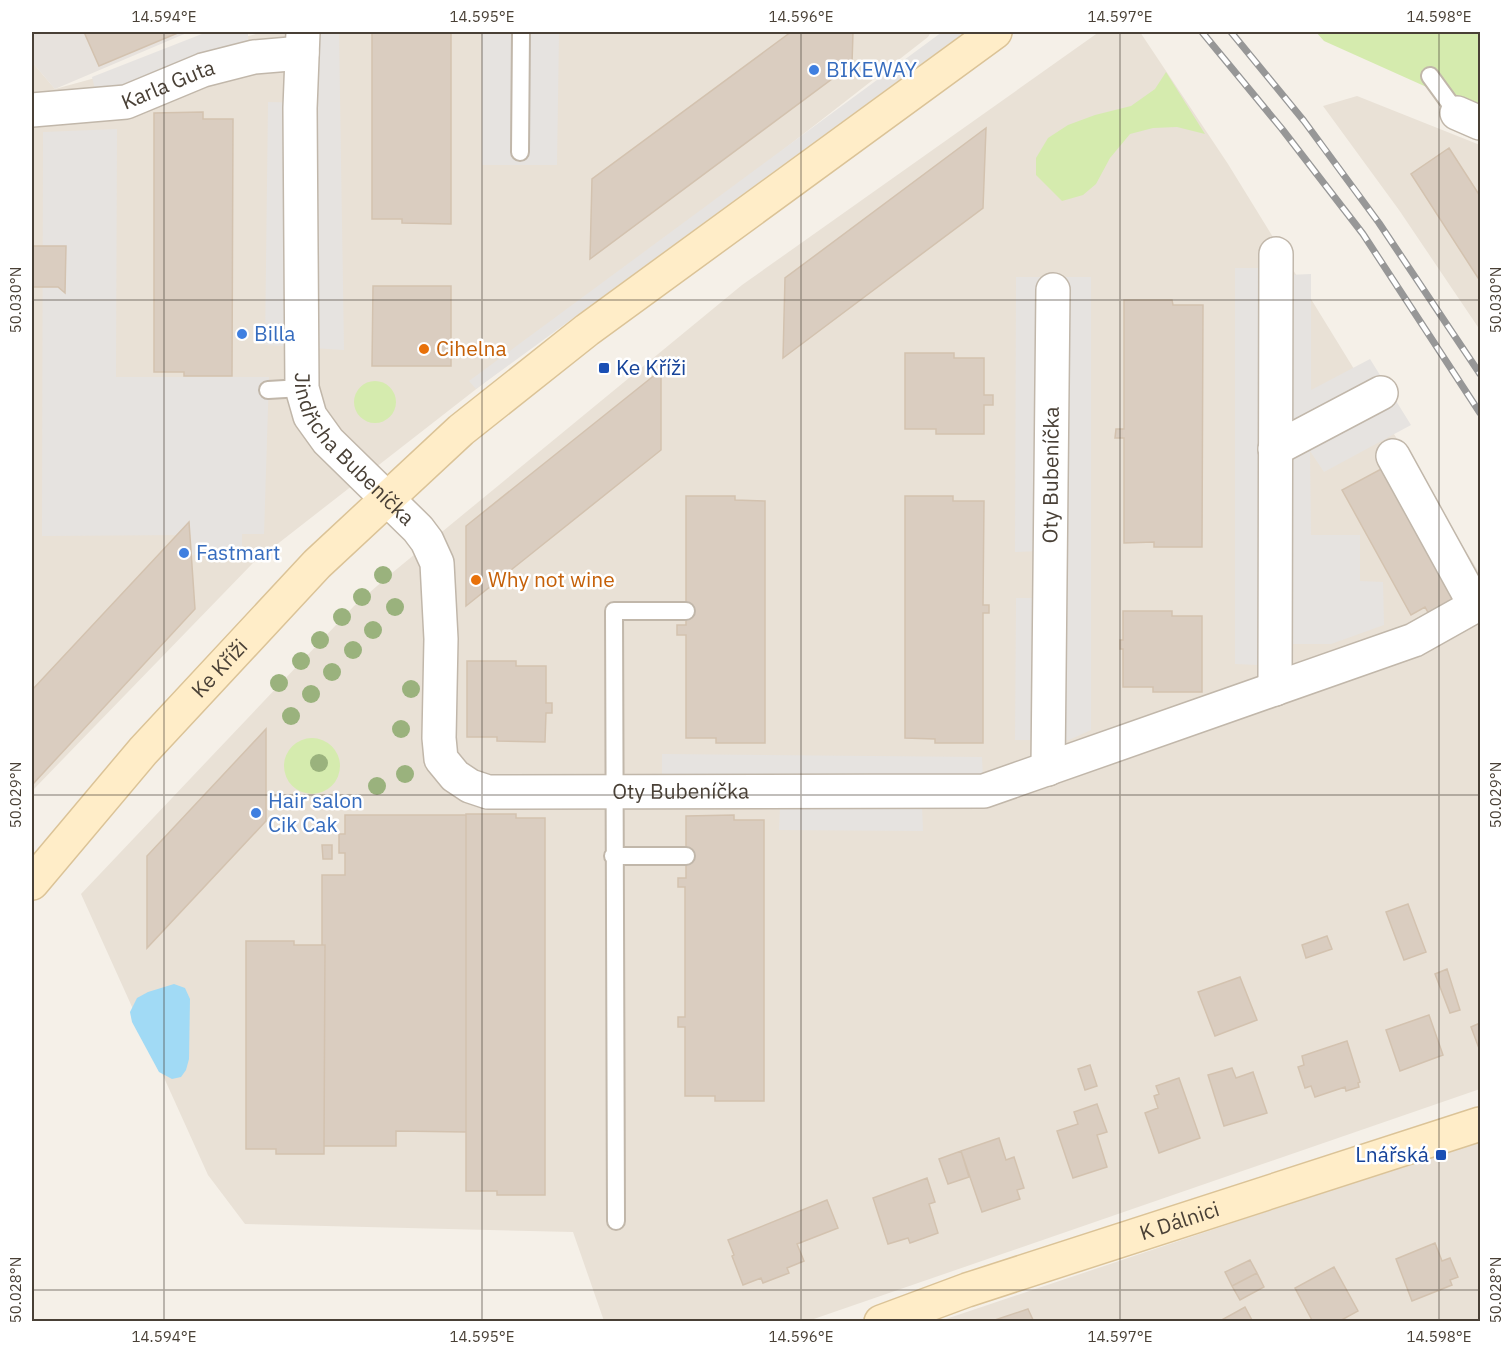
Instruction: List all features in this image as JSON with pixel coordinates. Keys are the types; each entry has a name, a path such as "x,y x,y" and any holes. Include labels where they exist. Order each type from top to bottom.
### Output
{"street":[{"name":"Ke Kříži","path":"32,883 143,751 240,645 317,564 461,430 587,330 995,32"},
{"name":"Jindřicha Bubeníčka","path":"302,42 302,388 310,416 328,441 418,529 427,541 437,563 441,639"},
{"name":"Karla Guta","path":"32,110 126,102 204,70 302,42"},
{"path":"1275,689 1276,254"},
{"name":"Oty Bubeníčka","path":"1048,769 1053,290"},
{"path":"1275,449 1381,393"},
{"path":"1393,456 1478,604"},
{"name":"Oty Bubeníčka","path":"441,639 439,738 441,759 455,776 470,786 488,792 984,792 1414,640 1478,604"},
{"name":"K Dálnici","path":"880,1322 967,1290 1480,1124"}],"lane":[{"path":"520,152 521,32"},
{"path":"1430,76 1469,118"},
{"path":"268,390 302,388"},
{"path":"616,1221 613,856 614,611 686,611"},
{"path":"613,856 686,856"}],"shaded area":[{"path":"32,32 189,32 55,89 32,62"},
{"path":"207,32 248,32 248,43 157,77 96,94 92,77"},
{"path":"263,32 931,32 928,37 253,563 32,791 32,62 55,89"},
{"path":"315,32 339,32 344,350 265,345 268,102 314,103"},
{"path":"482,32 559,32 557,165 482,165"},
{"path":"942,32 958,32 961,35 476,389 469,381"},
{"path":"1099,32 1140,32 1228,164 1480,574 1480,1089 808,1321 604,1321 573,1232 245,1224 208,1175 81,894 354,606 392,573 742,285"},
{"path":"1357,96 1480,145 1480,330 1399,210 1323,106"},
{"path":"117,129 116,377 269,377 264,534 242,534 242,554 192,555 191,535 42,536 43,132"},
{"path":"1235,268 1286,268 1287,275 1311,274 1311,390 1370,359 1411,425 1324,472 1310,451 1311,535 1360,535 1360,581 1383,582 1384,625 1331,644 1287,644 1286,657 1258,665 1235,664"},
{"path":"1016,277 1091,277 1091,730 1069,740 1015,740 1016,598 1039,598 1040,551 1015,552"},
{"path":"662,754 982,757 983,778 662,777"},
{"path":"780,807 922,807 923,831 779,830"},
{"path":"1480,1140 1480,1321 940,1321"}],"green space":[{"path":"1316,32 1480,32 1480,111 1324,41"},
{"path":"1166,72 1205,134 1177,127 1153,128 1130,134 1110,158 1096,184 1083,195 1062,201 1036,175 1036,158 1048,138 1068,125 1131,106 1155,89"},
{"path":"375,381 383,382 390,387 395,394 395,410 390,417 383,422 375,423 367,422 360,417 355,410 354,402 355,394 360,387 367,382"},
{"path":"306,738 318,738 328,742 336,750 340,766 336,782 328,790 318,794 306,794 296,790 288,782 284,772 284,760 288,750 296,742"}],"water":[{"path":"174,984 185,988 190,999 189,1059 181,1077 172,1079 159,1072 132,1022 130,1012 137,998"}],"building":[{"path":"84,32 180,32 99,66"},
{"path":"372,32 451,32 451,224 402,223 402,219 372,219"},
{"path":"791,32 853,32 852,64 590,259 592,179"},
{"path":"203,112 203,119 233,119 232,376 184,376 184,372 154,372 154,113"},
{"path":"986,128 983,208 783,358 785,278"},
{"path":"1449,148 1480,196 1480,281 1411,174"},
{"path":"32,246 66,246 65,293 58,287 32,287"},
{"path":"373,286 451,286 451,366 372,366"},
{"path":"1124,300 1172,300 1173,305 1203,305 1202,547 1154,547 1154,542 1124,543 1124,438 1115,438 1116,429 1124,429"},
{"path":"905,353 954,353 954,358 984,358 984,395 993,395 993,405 984,405 984,434 936,434 936,429 905,429"},
{"path":"661,370 661,450 466,606 466,526"},
{"path":"1383,468 1457,604 1431,618 1425,607 1411,615 1342,490"},
{"path":"686,496 735,496 735,500 765,501 765,743 716,743 716,738 686,738 686,635 677,635 677,625 686,625"},
{"path":"905,496 953,496 953,501 984,501 983,605 989,605 989,613 983,613 983,743 935,743 935,739 905,738"},
{"path":"189,522 195,609 32,785 32,690"},
{"path":"1123,611 1172,611 1172,616 1202,616 1202,692 1153,692 1153,687 1123,687 1123,649 1120,649 1120,640 1123,640"},
{"path":"467,661 516,661 516,666 546,666 546,703 552,703 552,713 546,713 545,742 497,741 497,737 467,737"},
{"path":"266,729 266,821 147,948 147,856"},
{"path":"466,814 516,814 516,818 545,818 545,1195 497,1195 497,1191 466,1191"},
{"path":"345,815 466,815 466,1132 396,1131 396,1146 324,1146 325,945 322,945 322,875 345,875 345,853 339,853 339,834 345,834"},
{"path":"734,815 734,820 764,820 764,1101 715,1101 715,1096 685,1096 685,1027 678,1027 678,1017 685,1017 685,887 678,887 678,878 686,878 686,816"},
{"path":"322,845 332,845 332,859 323,859"},
{"path":"1408,904 1426,952 1404,960 1386,912"},
{"path":"1327,936 1332,949 1306,958 1302,945"},
{"path":"246,941 294,941 294,945 325,945 324,1154 276,1154 276,1149 246,1149"},
{"path":"1447,969 1460,1010 1450,1013 1435,974"},
{"path":"1240,977 1257,1020 1215,1036 1198,992"},
{"path":"1429,1015 1443,1055 1400,1071 1386,1030"},
{"path":"1480,1023 1480,1051 1471,1027"},
{"path":"1347,1041 1360,1082 1359,1087 1346,1091 1345,1087 1315,1097 1311,1086 1305,1088 1298,1067 1304,1065 1302,1056"},
{"path":"1090,1065 1097,1086 1085,1090 1078,1069"},
{"path":"1232,1068 1236,1078 1253,1072 1267,1113 1224,1126 1208,1075"},
{"path":"1179,1078 1200,1138 1159,1153 1145,1113 1158,1108 1154,1096 1159,1094 1156,1086"},
{"path":"1097,1104 1107,1132 1097,1135 1107,1167 1073,1178 1057,1131 1078,1124 1074,1112"},
{"path":"999,1138 1006,1160 1014,1157 1024,1188 1017,1190 1020,1199 982,1212 961,1151"},
{"path":"961,1151 969,1177 948,1184 939,1159"},
{"path":"927,1178 935,1202 929,1204 938,1233 910,1243 908,1238 888,1244 873,1198"},
{"path":"827,1200 838,1228 797,1244 804,1261 787,1268 789,1273 763,1283 761,1278 743,1285 728,1240"},
{"path":"1435,1243 1442,1261 1450,1258 1458,1277 1450,1280 1452,1285 1412,1301 1396,1259"},
{"path":"1250,1260 1257,1273 1232,1286 1225,1272"},
{"path":"1334,1267 1358,1311 1338,1322 1313,1322 1295,1288"},
{"path":"1257,1273 1264,1287 1240,1300 1232,1286"},
{"path":"1245,1307 1253,1322 1218,1322"},
{"path":"1028,1309 1034,1322 989,1322"}],"railway":[{"path":"1202,32 1282,129 1363,234 1480,413"},
{"path":"1231,32 1304,121 1379,223 1480,374"}],"place":[{"name":"BIKEWAY","path":"814,70"},
{"name":"Billa","path":"242,334"},
{"name":"Cihelna","path":"424,349"},
{"name":"Ke Kříži","path":"604,368"},
{"name":"Fastmart","path":"184,553"},
{"name":"Why not wine","path":"476,580"},
{"name":"Hair salon Cik Cak","path":"256,813"},
{"name":"Lnářská","path":"1441,1155"}]}
